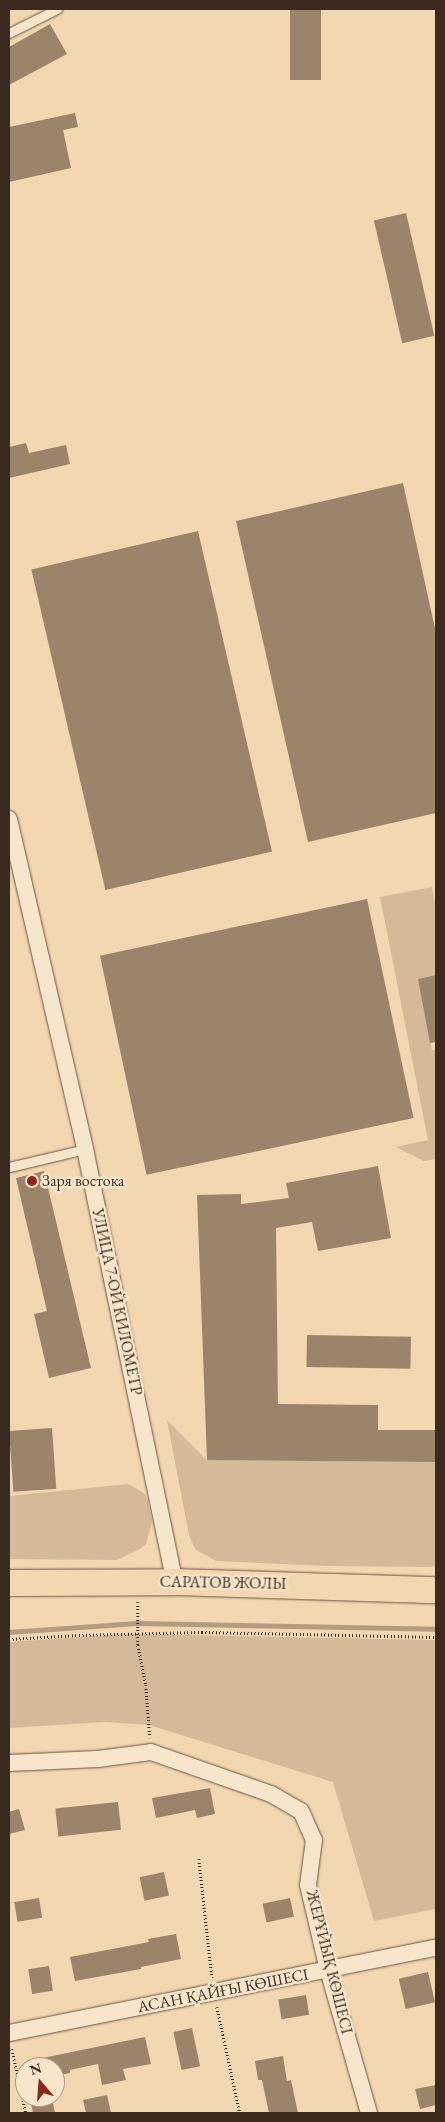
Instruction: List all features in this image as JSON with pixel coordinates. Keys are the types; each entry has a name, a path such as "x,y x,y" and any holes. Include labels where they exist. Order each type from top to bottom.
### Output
{"main road":[{"name":"САРАТОВ ЖОЛЫ","path":"9,1568 436,1590"},
{"name":"САРАТОВ ЖОЛЫ","path":"9,1583 174,1575 436,1574"}],"street":[{"name":"УЛИЦА 7-ОЙ КИЛОМЕТР","path":"9,818 85,1149 174,1575"},
{"path":"9,1763 98,1759 151,1752"},
{"name":"ЖЕРҰЙЫҚ КӨШЕСІ","path":"151,1752 271,1794 301,1811 314,1840 308,1885 328,1970 369,2113"},
{"name":"АСАН ҚАЙҒЫ КӨШЕСІ","path":"9,2033 436,1948"}],"lane":[{"path":"9,33 57,9"},
{"path":"9,1167 85,1149"}],"path":[{"path":"137,1614 137,1632 146,1685 151,1752"},
{"path":"9,1639 137,1632 436,1637"},
{"path":"9,2033 26,2113"}],"shaded area":[{"path":"432,887 436,910 436,975 418,979 432,1050 436,1050 436,1159 424,1161 396,1147 428,1140 380,897"},
{"path":"167,1420 207,1460 436,1462 436,1565 432,1567 327,1566 216,1561 195,1549 189,1535"},
{"path":"128,1484 144,1493 148,1501 152,1521 146,1544 138,1550 116,1560 9,1559 9,1496"},
{"path":"125,1634 436,1640 436,1909 374,1921 333,1782 149,1725 105,1722 9,1728 9,1642"}],"building":[{"path":"290,9 321,9 321,80 290,80"},
{"path":"50,24 67,54 9,85 9,47"},
{"path":"75,113 78,127 63,130 71,168 9,182 9,127"},
{"path":"406,213 434,336 402,343 374,220"},
{"path":"26,443 29,453 66,445 70,464 9,478 9,447"},
{"path":"403,483 436,633 436,813 308,842 236,521"},
{"path":"198,531 272,852 105,890 31,569"},
{"path":"367,899 414,1118 147,1175 100,956"},
{"path":"436,975 436,1042 430,1043 418,979"},
{"path":"378,1166 391,1238 318,1251 312,1222 276,1228 278,1404 378,1405 378,1430 436,1430 436,1462 207,1460 197,1195 241,1194 241,1204 289,1198 286,1183"},
{"path":"44,1171 91,1368 49,1378 34,1314 47,1311 16,1178"},
{"path":"307,1335 411,1337 410,1369 306,1367"},
{"path":"52,1428 56,1489 13,1492 9,1431"},
{"path":"210,1788 215,1814 197,1818 195,1810 156,1818 152,1798"},
{"path":"118,1802 121,1830 58,1836 55,1809"},
{"path":"19,1809 25,1830 9,1834 9,1812"},
{"path":"164,1872 169,1895 145,1901 140,1877"},
{"path":"39,1898 42,1918 17,1922 14,1902"},
{"path":"290,1898 294,1917 267,1922 263,1904"},
{"path":"176,1934 181,1959 141,1967 141,1969 75,1981 70,1957 149,1942 148,1939"},
{"path":"49,1966 53,1991 32,1994 28,1969"},
{"path":"428,1972 435,2002 406,2009 399,1979"},
{"path":"306,1995 309,2015 281,2019 278,1999"},
{"path":"192,2028 200,2066 182,2070 173,2032"},
{"path":"145,2037 151,2064 123,2069 126,2080 102,2085 98,2064 70,2070 70,2073 65,2074 65,2057 48,2057"},
{"path":"283,2056 287,2081 291,2080 298,2113 269,2113 262,2080 258,2080 255,2061"},
{"path":"436,2085 436,2105 420,2109 415,2089"},
{"path":"107,2095 111,2113 86,2113 83,2100"},
{"path":"32,2107 54,2107 55,2113 33,2113"}],"waterway":[{"path":"9,1632 137,1623 436,1629"}],"place":[{"name":"Заря востока","path":"32,1181"}]}
